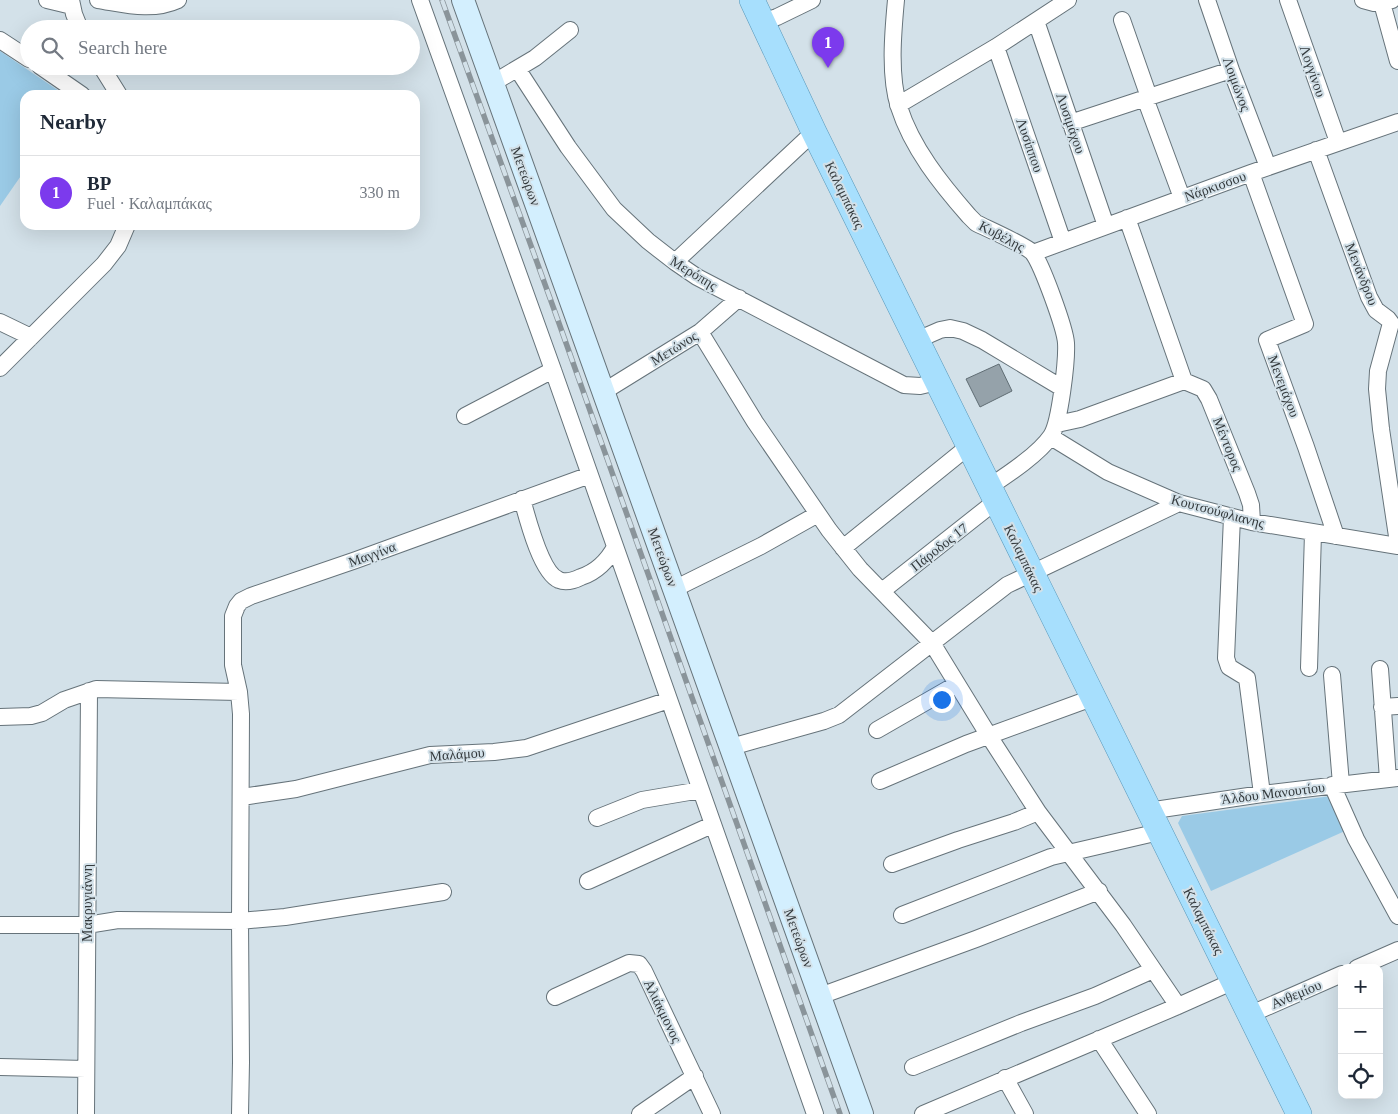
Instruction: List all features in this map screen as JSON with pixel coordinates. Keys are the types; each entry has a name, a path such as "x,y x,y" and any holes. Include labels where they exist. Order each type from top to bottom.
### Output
{"main road":[{"name":"Καλαμπάκας","path":"757,11 814,132 1092,698 1299,1114"}],"street":[{"path":"46,0 72,3 77,20"},
{"path":"98,0 150,7 163,6 178,0"},
{"path":"420,0 553,370 815,1114"},
{"name":"Μετεώρων","path":"463,0 862,1114"},
{"path":"757,11 778,17 812,0"},
{"name":"Κυβέλης","path":"896,0 893,54 894,78 898,106 910,133 930,167 976,223 1033,253 1049,289 1065,335 1066,348 1062,388 1054,430"},
{"path":"898,106 996,47 1068,0"},
{"name":"Λοιμώνος","path":"1207,0 1268,167"},
{"name":"Λογγίνου","path":"1288,0 1338,142"},
{"path":"1363,0 1368,2 1387,1 1398,61"},
{"path":"1122,20 1182,198"},
{"name":"Λυσιμάχου","path":"1036,21 1106,226"},
{"path":"493,83 518,70 548,49 570,30"},
{"path":"0,40 20,53"},
{"name":"Λυσίππου","path":"996,47 1063,242"},
{"name":"Μερόπης","path":"518,70 568,147 614,208 636,232 675,262 697,276 904,385 920,386 937,382"},
{"path":"1070,123 1231,70"},
{"path":"53,75 75,90"},
{"path":"107,75 116,90"},
{"name":"Νάρκισσου","path":"1033,253 1251,173 1398,122"},
{"path":"675,262 814,132"},
{"name":"Μενάνδρου","path":"1316,150 1369,297 1376,310 1391,323 1378,371 1377,389 1398,545"},
{"name":"Μενεμάχου","path":"1251,173 1305,324 1267,340 1336,536"},
{"path":"993,494 1054,430 1184,381 1127,218"},
{"path":"0,368 104,264 118,246 125,230"},
{"name":"Μετώνος","path":"603,392 700,332 739,298"},
{"path":"0,322 31,337"},
{"path":"917,340 940,330 950,328 963,331 982,340 1062,388"},
{"path":"700,332 755,422 843,548 932,643 1038,812 1099,891 1178,1006"},
{"path":"465,416 553,370"},
{"name":"Μέντορος","path":"1184,381 1203,389 1209,399 1247,493 1251,505 1252,522"},
{"name":"Κουτσούφλιανης","path":"1054,430 1108,472 1179,503 1252,522 1398,545"},
{"path":"843,548 969,446"},
{"name":"Μαγγίνα","path":"239,692 233,664 233,642 234,611 241,601 590,475"},
{"name":"Πάροδος 17","path":"882,591 993,494"},
{"path":"522,499 537,548 551,574 559,580 569,581 595,571 611,554 615,546"},
{"path":"731,747 824,721 839,714 1007,585 1179,503"},
{"path":"674,589 760,546 818,514"},
{"path":"1232,517 1226,658 1229,667 1247,678 1262,794"},
{"path":"1309,668 1313,533"},
{"path":"1380,670 1390,707 1393,779"},
{"path":"1332,675 1336,785 1356,839 1398,916"},
{"path":"877,730 957,684"},
{"path":"0,717 31,716 42,713 64,700 96,689 239,692 242,797 240,1114"},
{"name":"Μακρυγιάννη","path":"86,1114 89,691"},
{"path":"880,781 966,744 1092,698"},
{"name":"Μαλάμου","path":"242,797 296,789 430,755 494,752 526,748 668,700"},
{"name":"Άλδου Μανουτίου","path":"902,915 1051,857 1071,853 1154,821 1262,794 1393,779"},
{"path":"597,818 642,800 701,790"},
{"path":"892,864 1038,812"},
{"path":"588,881 712,825"},
{"path":"820,996 976,940 1099,891"},
{"path":"0,924 87,924 118,920 240,921 294,916 443,892"},
{"path":"1366,964 1398,950"},
{"name":"Αλιάκμονος","path":"555,997 630,963 639,964 712,1114"},
{"path":"913,1067 1021,1023 1095,996 1153,970"},
{"name":"Ανθεμίου","path":"1250,1014 1338,976"},
{"path":"923,1114 945,1110 1005,1078 1234,981"},
{"path":"1099,1039 1148,1114"},
{"path":"0,1067 86,1069"},
{"path":"640,1114 695,1076"},
{"path":"1005,1078 1025,1114"}],"shaded area":[{"path":"0,51 20,65 20,75 35,75 58,90 20,90 20,177 0,206"},
{"path":"1331,796 1345,831 1211,891 1178,823 1182,816"}],"building":[{"path":"999,364 1012,391 980,407 966,379"}],"railway":[{"path":"442,0 840,1114"}],"place":[{"name":"BP","path":"828,68"}]}
